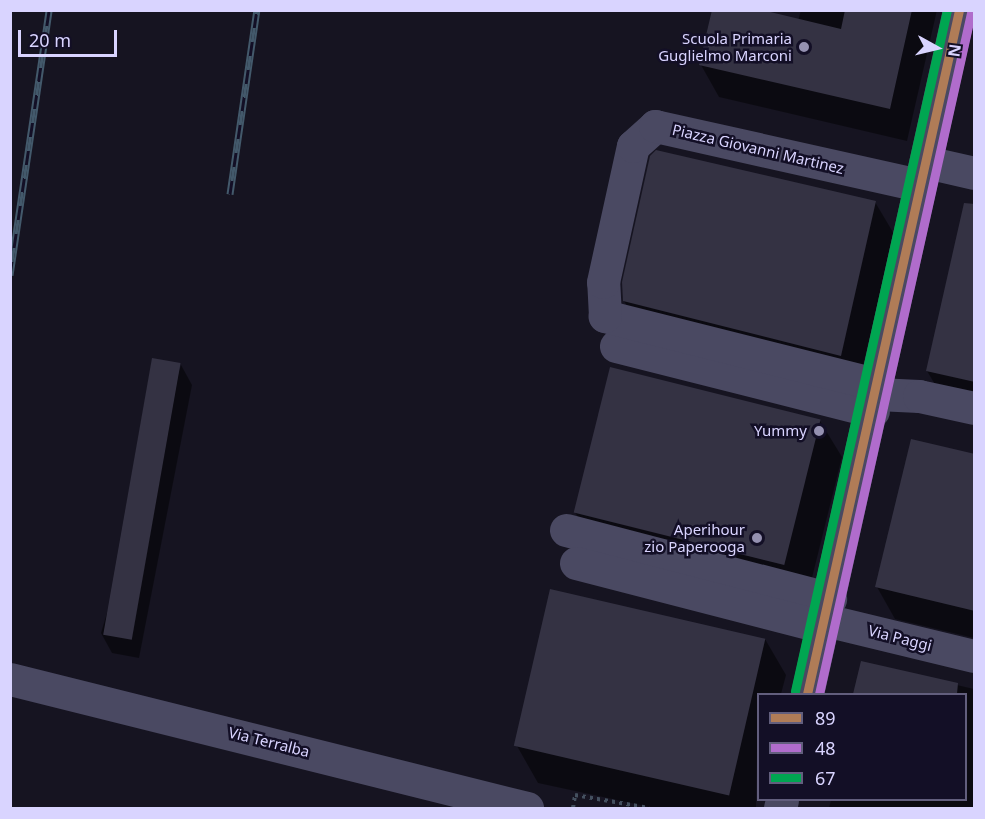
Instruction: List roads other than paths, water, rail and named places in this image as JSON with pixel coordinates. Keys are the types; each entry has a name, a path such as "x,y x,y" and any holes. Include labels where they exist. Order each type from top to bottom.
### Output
{"street":[{"path":"807,693 876,396 959,10"},
{"name":"Piazza Giovanni Martinez","path":"876,396 605,316 603,282 633,146 655,126 923,174 975,172"},
{"path":"616,346 876,396 919,396 975,408"},
{"path":"566,530 826,615"},
{"path":"576,563 826,615"},
{"name":"Via Paggi","path":"826,615 975,656"},
{"name":"Via Terralba","path":"10,679 516,806"}],"railway":[{"path":"10,275 49,10"},
{"path":"230,194 257,10"}],"place":[{"name":"Scuola Primaria Guglielmo Marconi","path":"804,47"},
{"name":"Yummy","path":"819,431"},
{"name":"Aperihour zio Paperooga","path":"757,538"}]}
